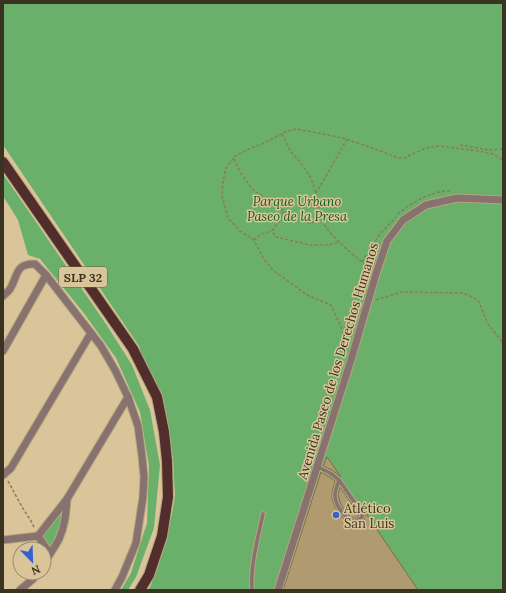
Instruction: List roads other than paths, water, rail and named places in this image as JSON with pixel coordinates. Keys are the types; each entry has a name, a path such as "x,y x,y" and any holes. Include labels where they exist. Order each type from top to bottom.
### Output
{"main road":[{"name":"SLP 32","path":"3,162 133,348 157,397 164,432 167,461 168,497 162,536 149,575 140,590"}],"street":[{"name":"Avenida Paseo de los Derechos Humanos","path":"278,590 318,467 387,241 403,220 426,205 457,198 503,200"},
{"path":"3,296 10,289 20,268 27,263 35,264 46,275 101,346 128,397 138,426 144,477 143,497 136,543 115,590"},
{"path":"4,347 46,275"},
{"path":"4,475 11,468 91,333"},
{"path":"3,540 38,536 67,499 128,397"},
{"path":"52,551 64,526 67,499"},
{"path":"38,536 41,541"},
{"path":"20,590 31,581"}],"lane":[{"path":"318,467 330,473 339,480 362,513 362,517 358,520 351,521 344,516 335,501 335,493 339,480"},
{"path":"252,590 251,581 263,514"}],"place":[{"name":"Atlético San Luis","path":"336,515"}],"park label":[{"name":"Parque Urbano Paseo de la Presa","path":"297,208"}]}
